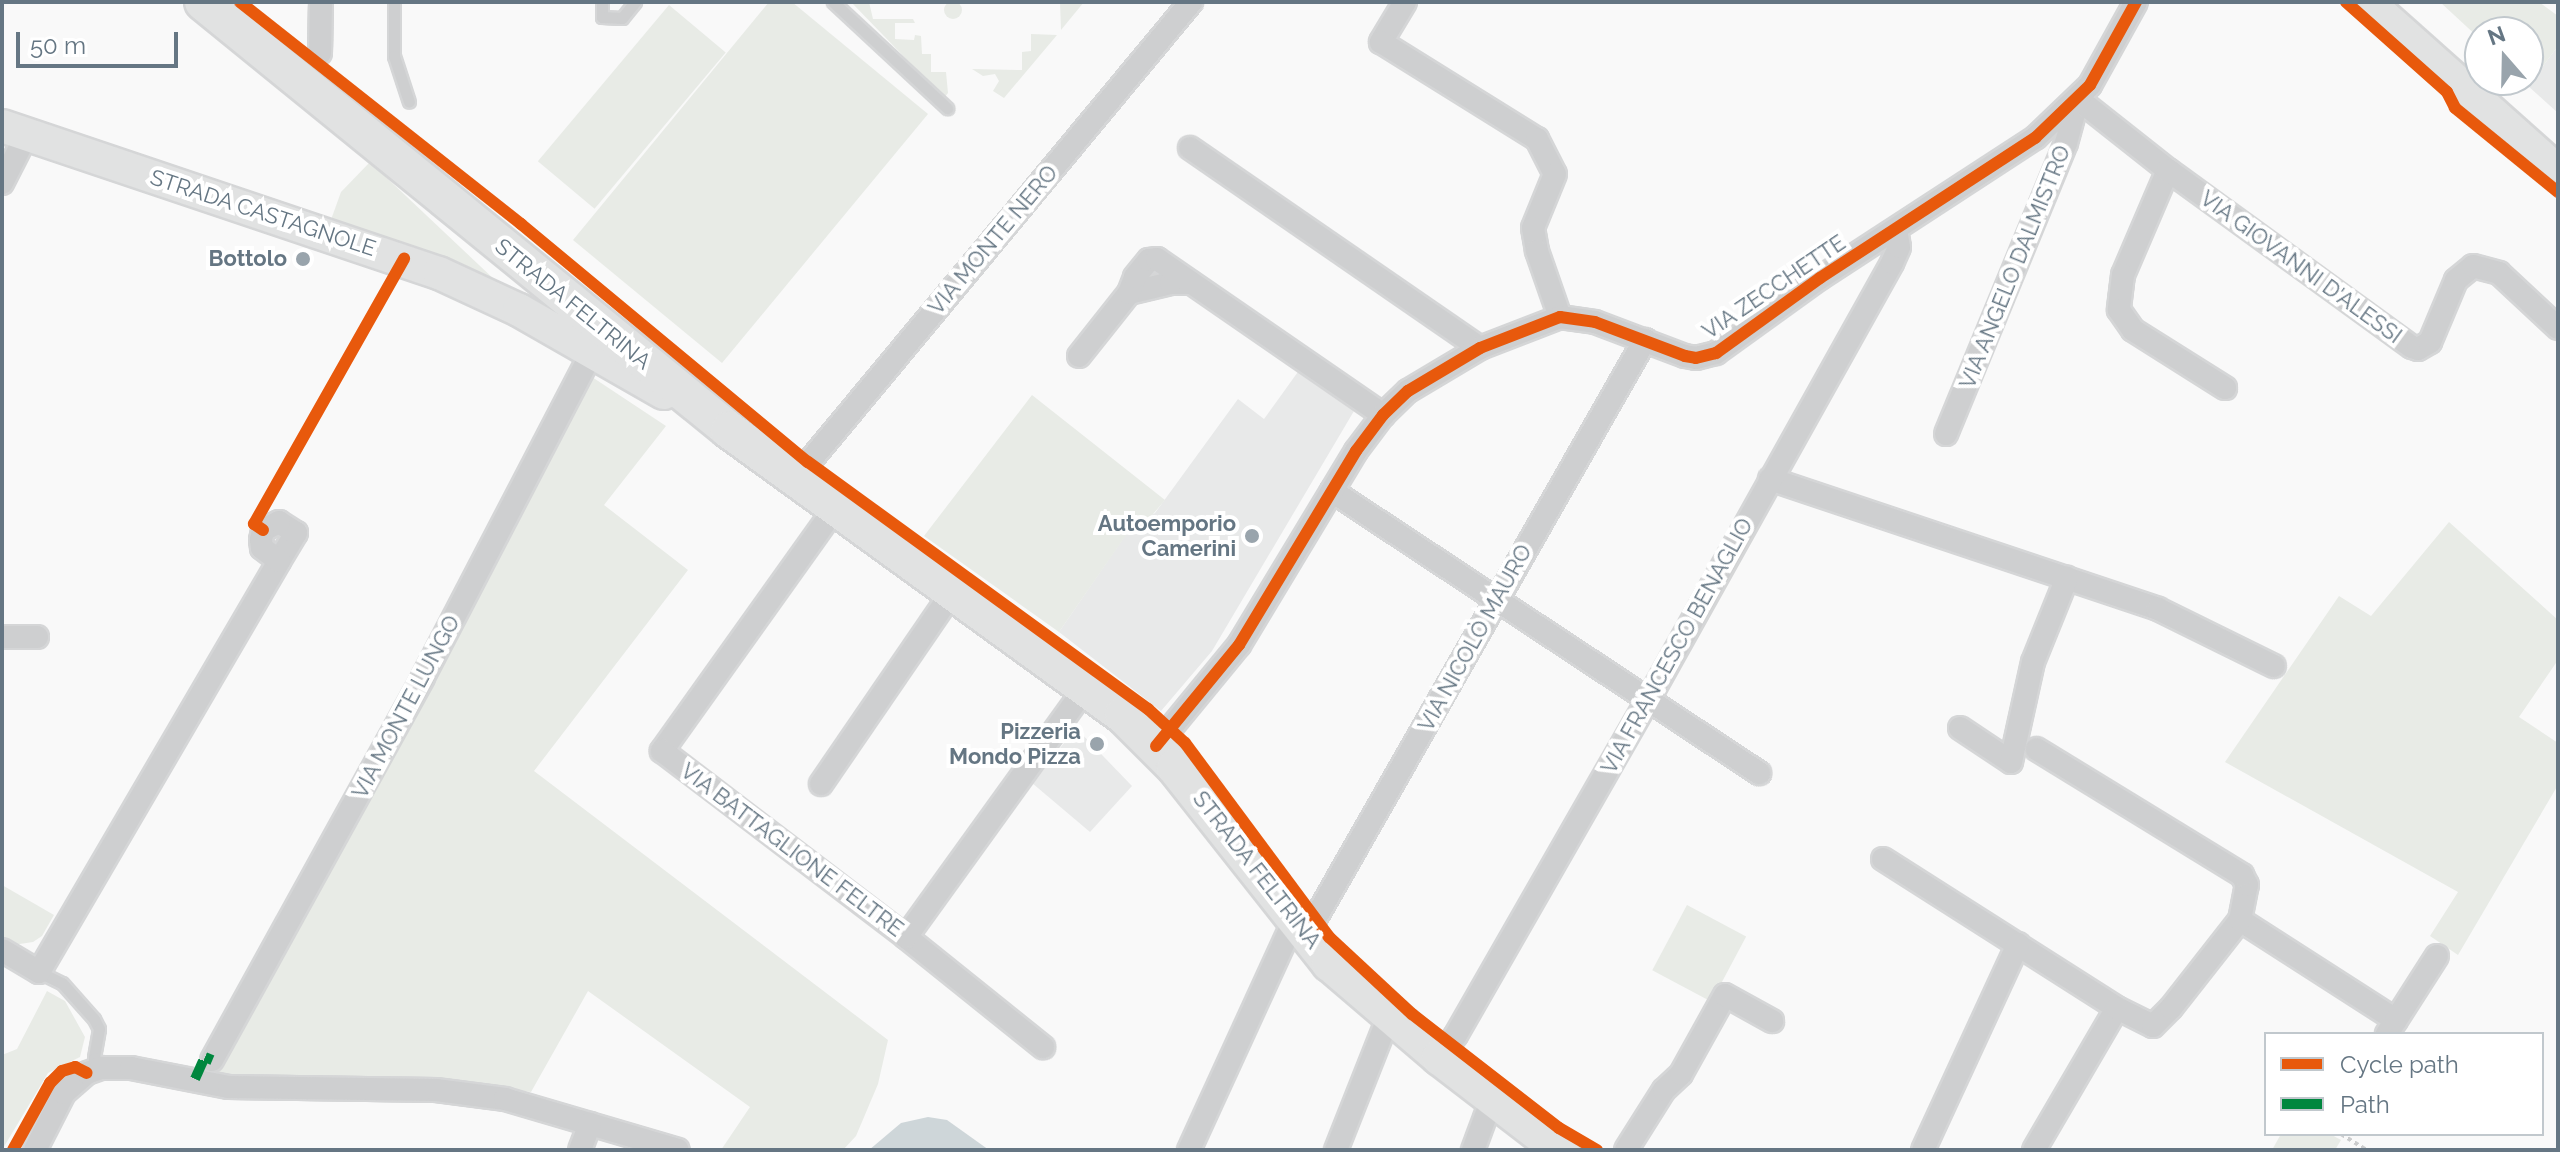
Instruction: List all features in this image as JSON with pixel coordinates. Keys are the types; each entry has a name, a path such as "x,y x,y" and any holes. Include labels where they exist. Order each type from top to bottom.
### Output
{"main road":[{"name":"STRADA FELTRINA","path":"203,2 729,430 1086,687 1156,746 1193,788 1300,928 1356,989 1492,1099 1561,1150"},
{"path":"2368,2 2558,171"},
{"path":"2399,2 2464,62"},
{"path":"2502,96 2558,146"},
{"name":"STRADA CASTAGNOLE","path":"14,130 427,268 519,310 729,430"}],"street":[{"path":"320,53 321,2"},
{"name":"VIA MONTE NERO","path":"795,479 1191,2"},
{"path":"1156,746 1239,645 1332,491 1383,415 1425,379 1480,348 1560,317 1537,251 1533,228 1555,174 1537,139 1381,42 1405,2"},
{"name":"VIA ZECCHETTE","path":"1560,317 1595,322 1696,358 1716,353 1820,278 2013,154 2078,99 2090,85 2136,2"},
{"name":"VIA GIOVANNI D'ALESSI","path":"2078,99 2168,170 2412,347 2418,349 2430,342 2456,280 2473,266 2499,273 2558,328"},
{"name":"VIA ANGELO DALMISTRO","path":"1946,434 2066,143 2078,99"},
{"path":"2,183 14,130"},
{"path":"1190,148 1480,348"},
{"path":"2168,170 2123,275 2119,310 2133,330 2225,388"},
{"name":"VIA FRANCESCO BENAGLIO","path":"1440,1057 1456,1035 1648,700 1892,263 1899,247 1896,230"},
{"path":"1079,356 1129,293 1135,277 1149,260 1157,259 1383,415"},
{"name":"VIA NICOLÒ MAURO","path":"1189,1150 1300,928 1496,600 1645,340"},
{"name":"VIA MONTE LUNGO","path":"212,1060 423,677 593,350"},
{"path":"1770,479 2158,609 2274,666"},
{"path":"1332,491 1759,773"},
{"name":"VIA BATTAGLIONE FELTRE","path":"836,507 662,751 906,937 1043,1047"},
{"path":"2,950 39,972 279,561"},
{"path":"1960,728 2011,762 2033,662 2067,578"},
{"path":"821,784 954,590"},
{"path":"2,637 37,637"},
{"path":"906,937 1086,687"},
{"path":"1883,859 2117,1008 2153,1026 2171,1008 2240,920 2247,885 2242,875 2036,749"},
{"path":"2240,920 2392,1027 2437,956"},
{"path":"1923,1150 2018,944"},
{"path":"1626,1150 1664,1090 1681,1074 1725,995 1772,1021"},
{"path":"2034,1150 2117,1008"},
{"path":"1336,1150 1389,1016"},
{"path":"35,1150 64,1093 87,1073 101,1068 131,1068 229,1087 436,1090 505,1099 678,1150"},
{"path":"1473,1150 1492,1099"},
{"path":"580,1150 590,1124"}],"lane":[{"path":"394,2 394,56 409,102"},
{"path":"602,2 602,17 622,18 635,2"},
{"path":"833,2 947,108"},
{"path":"39,972 62,983 94,1019 99,1029 94,1058 101,1068"}],"path":[{"path":"2344,1136 2367,1150"}],"shaded area":[{"path":"953,1 962,10 953,19 944,10"},
{"path":"769,2 792,2 928,114 722,363 573,240"},
{"path":"851,2 869,2 873,19 913,19 915,23 895,23 895,39 914,40 915,35 921,36 922,54 931,54 931,72 946,72 948,93 944,98"},
{"path":"1060,2 1084,2 1061,30"},
{"path":"2440,2 2539,2 2558,16 2558,46 2544,65 2544,16 2464,16 2464,24"},
{"path":"669,5 726,53 595,209 538,161"},
{"path":"1031,34 1057,35 1004,98 993,91 999,81 995,74 983,76 972,69 1022,70 1022,52 1031,51"},
{"path":"2558,46 2558,113 2539,96 2544,96 2544,65"},
{"path":"370,162 497,282 493,285 328,228 341,192"},
{"path":"1300,369 1354,411 1212,651 1161,711 1059,632 1131,527 1155,513 1238,399 1264,419"},
{"path":"592,377 666,426 604,505 688,570 534,771 888,1040 878,1084 856,1136 843,1150 721,1150 750,1107 588,991 531,1092 445,1081 235,1078 216,1072"},
{"path":"1032,395 1165,500 1148,520 1131,528 1059,632 924,536"},
{"path":"2449,522 2558,620 2558,660 2519,717 2558,743 2558,785 2458,955 2430,936 2458,892 2225,762 2339,596 2371,616"},
{"path":"1076,728 1132,786 1090,832 1032,783"},
{"path":"2,885 54,915 42,936 33,942 13,945 2,939"},
{"path":"1687,905 1746,936 1711,1002 1652,970"},
{"path":"47,991 65,1001 85,1037 80,1057 48,1073 2,1150 2,1055 17,1049"},
{"path":"928,1117 947,1120 989,1150 869,1150 901,1123"},
{"path":"2280,1136 2334,1136 2341,1140 2335,1150 2272,1150"}],"marked path":[{"path":"195,1079 205,1057 212,1060"}],"cycle path":[{"path":"240,2 521,224 808,462 1148,709 1185,743 1329,937 1412,1014 1559,1128 1597,1150"},
{"path":"1156,746 1239,645 1356,451 1383,415 1408,391 1480,348 1560,317 1595,322 1685,356 1696,358 1716,353 1820,278 2035,138 2090,85 2136,2"},
{"path":"2346,2 2447,92 2455,108 2558,192"},
{"path":"263,530 254,524 404,259"},
{"path":"13,1150 50,1083 62,1071 75,1067 87,1073"}],"place":[{"name":"Bottolo","path":"303,259"},
{"name":"Autoemporio Camerini","path":"1252,536"},
{"name":"Pizzeria Mondo Pizza","path":"1097,744"}]}
